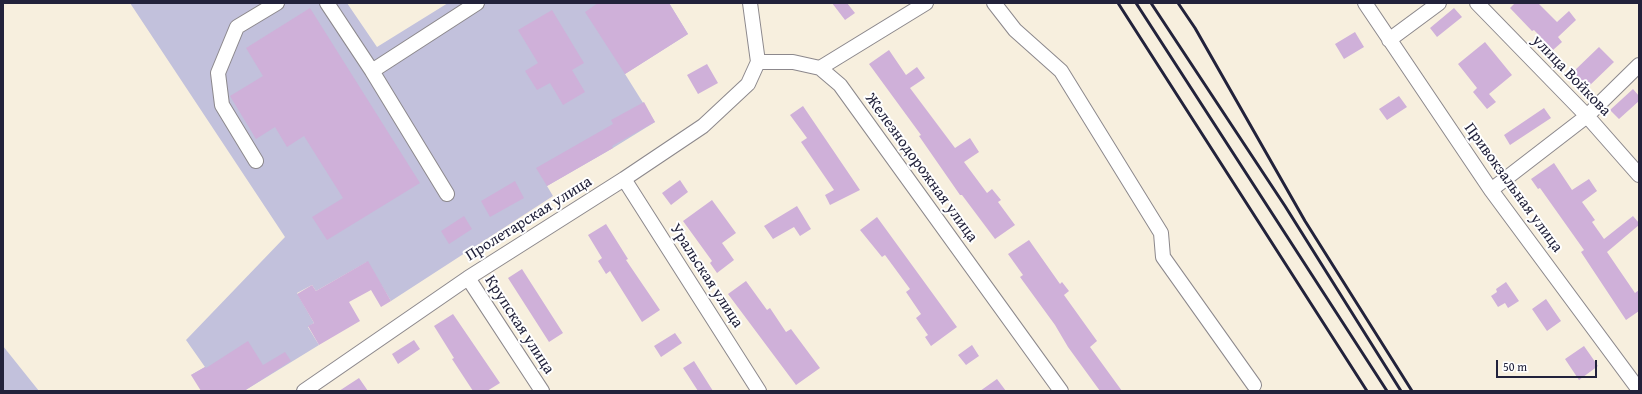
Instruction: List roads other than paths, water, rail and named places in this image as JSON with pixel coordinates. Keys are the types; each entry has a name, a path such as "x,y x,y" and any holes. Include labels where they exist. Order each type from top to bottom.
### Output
{"street":[{"path":"256,161 222,105 218,73 237,27 277,3"},
{"path":"326,3 372,71 447,194"},
{"path":"372,71 477,3"},
{"path":"750,3 758,62"},
{"path":"820,68 926,3"},
{"path":"994,3 1015,30 1061,71 1161,233 1163,257 1254,385"},
{"name":"Привокзальная улица","path":"1365,3 1491,190 1639,390"},
{"path":"1389,40 1438,3"},
{"name":"улица Войкова","path":"1477,3 1587,116 1639,175"},
{"name":"Железнодорожная улица","path":"758,62 792,62 820,68 840,85 1054,388"},
{"name":"Пролетарская улица","path":"304,391 468,278 624,179 703,126 748,84 758,62"},
{"path":"1491,190 1587,116 1639,65"},
{"name":"Уральская улица","path":"624,179 760,391"},
{"name":"Крупская улица","path":"468,278 542,391"}],"railway":[{"path":"1118,3 1367,391"},
{"path":"1136,3 1387,391"},
{"path":"1151,3 1285,206 1401,391"},
{"path":"1178,3 1195,28 1305,221 1412,391"}]}
